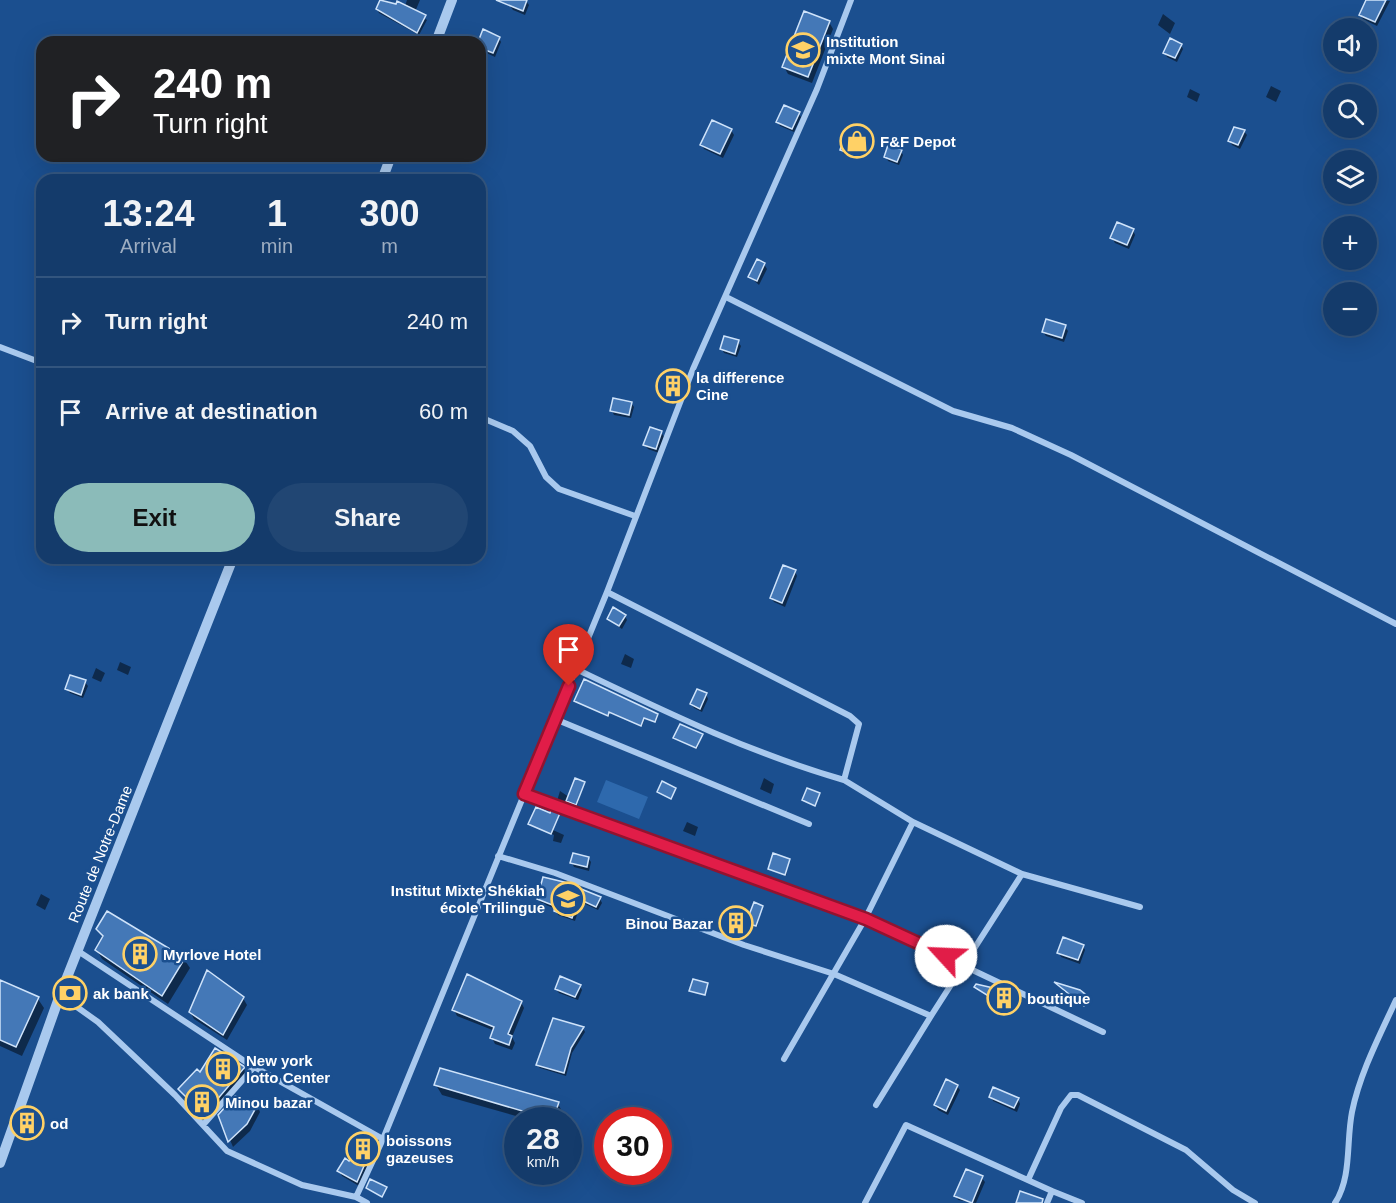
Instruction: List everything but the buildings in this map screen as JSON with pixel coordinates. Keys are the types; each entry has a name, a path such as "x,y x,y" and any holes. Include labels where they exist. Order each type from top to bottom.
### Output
{"street":[{"path":"438,36 452,0"},
{"path":"356,1197 383,1139 576,669 693,369 818,89 851,0"},
{"path":"726,297 953,411 1012,428 1071,455 1396,624"},
{"path":"0,347 36,361"},
{"path":"486,420 513,431 530,446 546,477 559,489 635,516"},
{"name":"Route de Notre-Dame","path":"0,1163 60,994 231,564"},
{"path":"607,592 850,716 859,724 844,780"},
{"path":"576,669 709,733 793,765 844,780 913,822 1022,874 1140,907"},
{"path":"555,719 809,824"},
{"path":"524,794 866,919 1103,1032"},
{"path":"784,1059 866,919 913,822"},
{"path":"498,856 555,873 744,945 834,974 931,1016"},
{"path":"876,1105 1022,874"},
{"path":"78,951 254,1067 383,1139"},
{"path":"60,994 98,1022 227,1151 302,1185 356,1197 368,1203"},
{"path":"1335,1203 1342,1192 1351,1114 1361,1076 1396,1000"},
{"path":"203,1125 254,1067"},
{"path":"1028,1180 1061,1108 1071,1095 1078,1095 1186,1150 1233,1190 1255,1203"},
{"path":"865,1203 906,1125 1082,1203"},
{"path":"1047,1203 1052,1191"}],"shaded area":[{"path":"606,780 648,797 639,819 597,802"}],"place":[{"name":"Institution mixte Mont Sinai","path":"803,50"},
{"name":"F&F Depot","path":"857,141"},
{"name":"la difference Cine","path":"673,386"},
{"name":"Institut Mixte Shékiah école Trilingue","path":"568,899"},
{"name":"Binou Bazar","path":"736,923"},
{"name":"Myrlove Hotel","path":"140,954"},
{"name":"ak bank","path":"70,993"},
{"name":"boutique","path":"1004,998"},
{"name":"New york lotto Center","path":"223,1069"},
{"name":"Minou bazar","path":"202,1102"},
{"name":"od","path":"27,1123"},
{"name":"boissons gazeuses","path":"363,1149"}],"route":[{"path":"569,686 524,794 866,919 946,956"}]}
